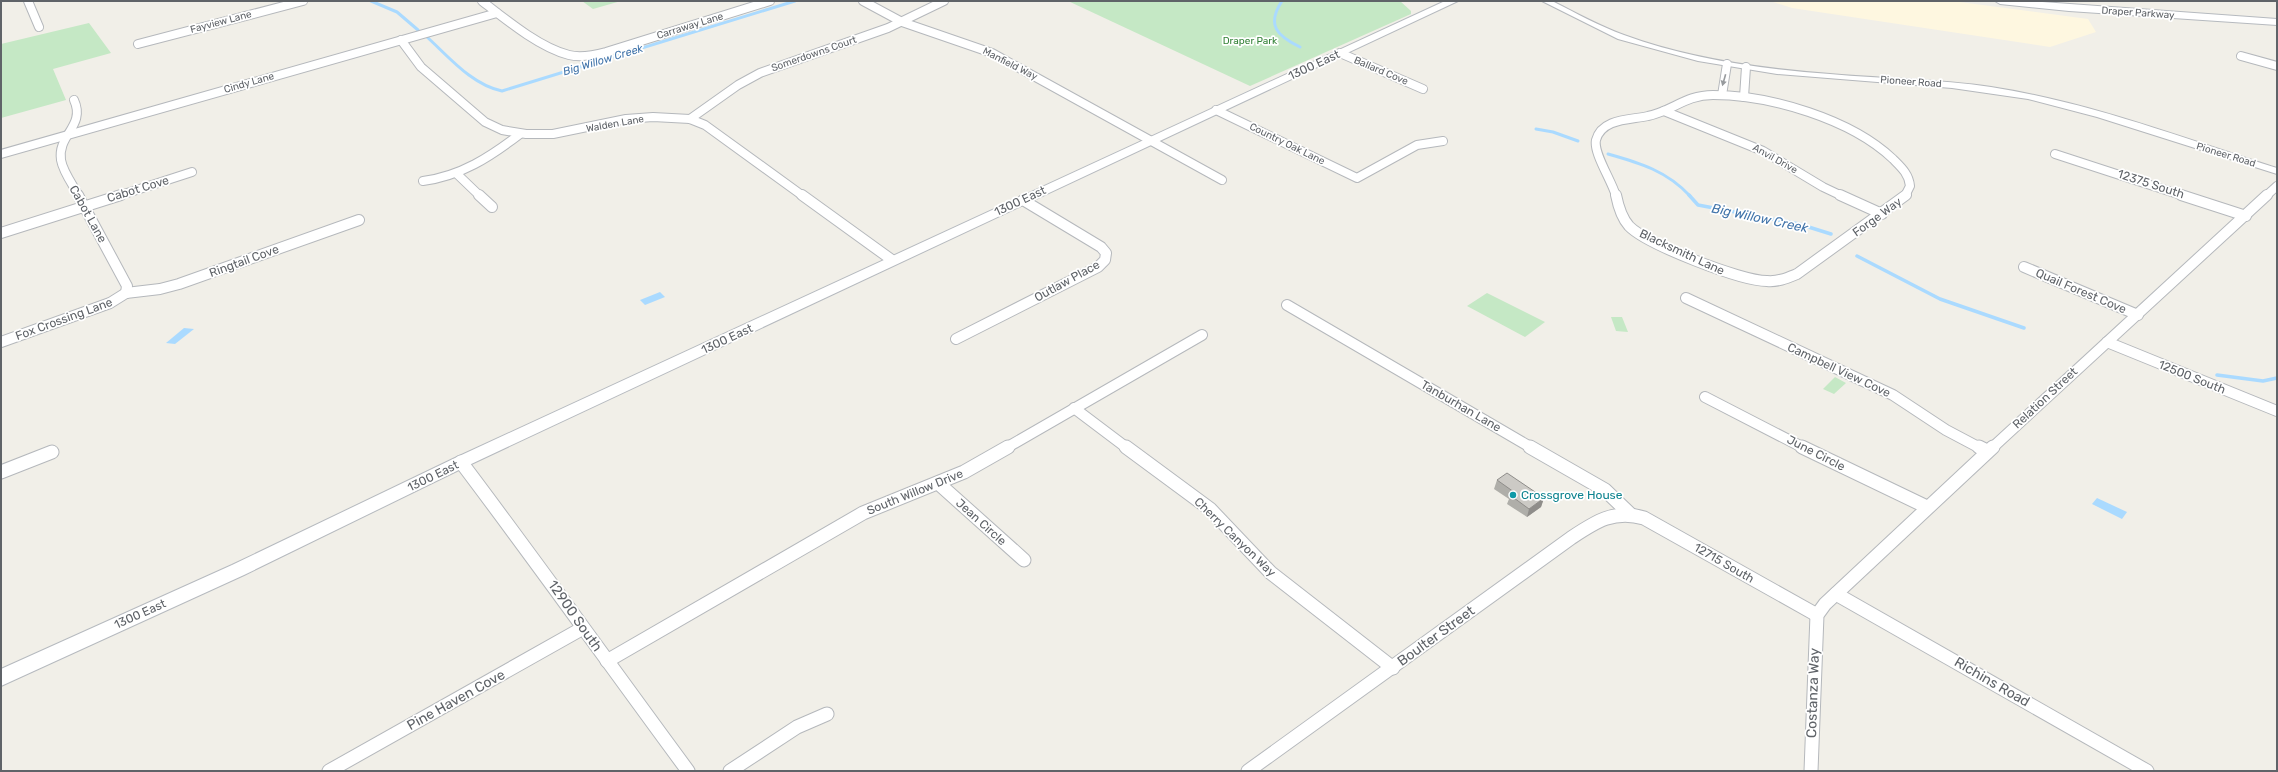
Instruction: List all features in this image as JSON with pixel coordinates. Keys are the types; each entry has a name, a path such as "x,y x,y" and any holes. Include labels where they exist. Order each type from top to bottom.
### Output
{"main road":[{"name":"1300 East","path":"1,678 238,570 461,462 789,310 892,260 1453,1"},
{"name":"Draper Parkway","path":"2000,1 2069,8 2277,22"}],"street":[{"path":"28,1 39,27"},
{"name":"Fayview Lane","path":"138,44 303,1"},
{"name":"Carraway Lane","path":"482,1 497,13 562,52 582,56 606,52 770,1"},
{"name":"Manfield Way","path":"863,1 902,22 992,53 1222,180"},
{"name":"Somerdowns Court","path":"690,119 738,85 760,73 902,22 944,1"},
{"name":"Pioneer Road","path":"1546,1 1621,36 1677,53 1746,67 1829,77 1943,84 2033,97 2091,112 2277,171"},
{"name":"Cindy Lane","path":"1,154 497,13"},
{"name":"Walden Lane","path":"401,40 421,67 481,119 496,127 520,134 561,133 640,118 690,119 711,128 892,260"},
{"name":"Ballard Cove","path":"1340,53 1423,89"},
{"path":"2241,56 2277,66"},
{"path":"1722,95 1727,64"},
{"path":"1744,97 1746,67"},
{"name":"Forge Way","path":"1722,95 1744,97 1782,106 1838,125 1866,139 1889,156 1908,175 1910,188 1904,197 1797,274 1776,280"},
{"name":"Blacksmith Lane","path":"1722,95 1689,99 1664,112 1609,125 1596,138 1596,152 1610,178 1625,221 1646,237 1721,270 1748,279 1776,280"},
{"name":"Cabot Lane","path":"74,100 78,112 76,126 63,142 61,162 127,286 126,293"},
{"name":"Country Oak Lane","path":"1216,110 1357,178 1417,145 1443,141"},
{"name":"Anvil Drive","path":"1664,112 1763,151 1823,187 1882,214"},
{"path":"422,181 457,174 486,160 520,134"},
{"name":"12375 South","path":"2055,154 2246,216"},
{"name":"Cabot Cove","path":"1,233 192,172"},
{"path":"457,174 492,207"},
{"name":"Relation Street","path":"1817,615 1836,594 1987,451 2138,315 2277,186"},
{"name":"Outlaw Place","path":"956,339 1098,267 1105,260 1106,253 1101,248 1023,200"},
{"name":"Ringtail Cove","path":"126,293 160,289 179,284 359,220"},
{"name":"Quail Forest Cove","path":"2024,267 2138,315"},
{"name":"Fox Crossing Lane","path":"1,342 110,304 126,293"},
{"name":"Campbell View Cove","path":"1686,298 1894,395 1946,430 1987,451"},
{"name":"Tanburhan Lane","path":"1287,305 1605,490 1630,514"},
{"name":"South Willow Drive","path":"607,661 863,513 910,492 938,483 981,462 1202,335"},
{"name":"12500 South","path":"2107,342 2277,411"},
{"name":"June Circle","path":"1705,397 1860,476 1883,484 1928,507"},
{"name":"Cherry Canyon Way","path":"1074,408 1210,509 1270,573 1393,668"},
{"path":"1,472 52,452"},
{"name":"12900 South","path":"461,462 553,584 582,628 688,771"},
{"name":"Jean Circle","path":"938,483 1024,560"},
{"name":"12715 South","path":"1630,514 1649,521 1817,615"},
{"name":"Boulter Street","path":"1248,771 1586,529 1616,515 1630,514"},
{"name":"Richins Road","path":"1836,594 2148,771"},
{"name":"Costanza Way","path":"1811,771 1815,629 1817,615"},
{"name":"Pine Haven Cove","path":"329,771 582,628"},
{"path":"730,771 797,727 827,714"}],"shaded area":[{"path":"1770,1 1952,1 2088,19 2096,32 2050,47 1792,8"}],"green space":[{"path":"582,1 621,1 593,9"},
{"name":"Draper Park","path":"1068,1 1400,1 1411,11 1411,14 1250,86"},
{"path":"89,23 111,53 53,69 66,100 1,118 1,44"},
{"path":"1487,293 1545,322 1525,337 1467,306"},
{"path":"1611,317 1622,317 1628,332 1616,331"},
{"path":"1835,377 1846,383 1834,394 1823,389"}],"water":[{"path":"660,292 665,297 645,305 640,300"},
{"path":"184,328 194,329 175,344 166,343"},
{"path":"2097,498 2127,512 2122,519 2092,504"}],"building":[{"path":"1507,473 1544,498 1529,509 1510,495 1514,492 1497,480"}],"waterway":[{"name":"Big Willow Creek","path":"371,1 397,12 418,30"},
{"name":"Big Willow Creek","path":"427,37 471,77 491,88 502,91 795,1"},
{"name":"Big Willow Creek","path":"1282,1 1277,9 1275,17 1276,29 1285,39 1300,47"},
{"name":"Big Willow Creek","path":"1536,129 1553,132 1578,141"},
{"name":"Big Willow Creek","path":"1608,154 1642,165 1662,174 1672,180 1689,195"},
{"name":"Big Willow Creek","path":"1689,195 1698,205 1799,224 1831,234"},
{"name":"Big Willow Creek","path":"1857,256 1940,299 2024,328"},
{"name":"Big Willow Creek","path":"2217,375 2263,381 2277,378"}],"place":[{"name":"Crossgrove House","path":"1513,495"}]}
